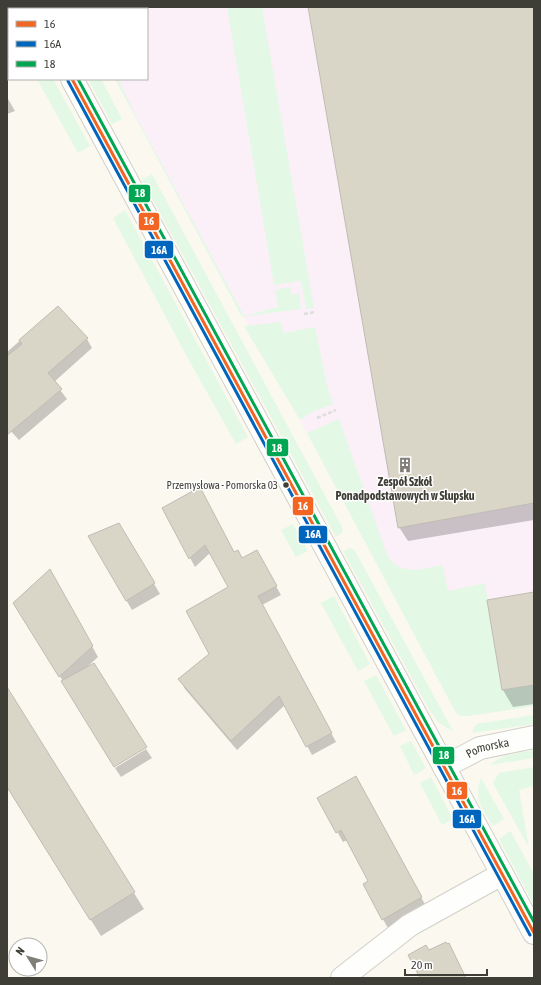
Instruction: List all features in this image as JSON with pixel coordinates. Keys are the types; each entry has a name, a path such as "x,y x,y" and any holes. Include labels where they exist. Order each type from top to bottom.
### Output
{"street":[{"path":"73,80 534,933"},
{"name":"Pomorska","path":"444,766 467,753 480,748 534,737"},
{"path":"342,978 410,925 502,874"}],"path":[{"path":"304,314 315,312"},
{"path":"317,418 336,410"}],"shaded area":[{"path":"534,7 534,706 468,716 461,716 456,713 398,601 123,94 118,80 148,80 148,8 82,8"}],"green space":[{"path":"227,7 262,7 314,308 306,309 301,281 274,285"},
{"path":"38,80 54,80 90,146 78,153"},
{"path":"89,80 102,80 122,119 112,124"},
{"path":"116,80 118,80 137,118 244,316 278,307 275,290 290,287 292,295 299,293 301,309 242,317"},
{"path":"152,174 342,527 343,532 336,537 142,180"},
{"path":"125,210 248,437 236,444 185,353 113,218"},
{"path":"281,322 284,333 315,327 327,385 333,404 314,411 300,420 244,326"},
{"path":"339,419 388,557 399,567 412,570 442,565 448,591 485,583 502,690 534,685 534,706 468,716 461,716 456,713 307,433"},
{"path":"293,524 308,551 296,557 281,530"},
{"path":"350,548 355,551 453,731 439,723 430,711 343,551"},
{"path":"334,596 370,664 358,671 321,603"},
{"path":"376,675 406,730 394,736 364,681"},
{"path":"534,715 534,724 473,733 473,729 477,724"},
{"path":"411,741 426,768 414,775 400,746"},
{"path":"534,750 534,758 490,765 505,756"},
{"path":"534,767 534,786 519,790 529,848 493,783 499,773"},
{"path":"431,777 453,819 442,825 420,783"},
{"path":"481,778 504,819 493,826 480,804 478,792"},
{"path":"511,832 534,874 534,905 499,839"}],"building":[{"path":"308,7 534,7 534,503 398,528"},
{"path":"58,306 88,338 48,373 62,389 7,435 7,356 22,344 19,340"},
{"path":"200,487 234,552 238,550 242,558 257,550 277,586 258,596 332,733 306,747 279,696 231,741 178,679 209,654 186,611 228,587 205,545 189,559 162,508"},
{"path":"119,523 155,583 126,601 88,536"},
{"path":"50,569 93,646 59,677 13,603"},
{"path":"534,592 534,685 502,690 487,600"},
{"path":"94,663 147,747 114,767 61,681"},
{"path":"7,687 135,892 90,920 7,787"},
{"path":"356,776 422,897 382,920 363,884 368,881 341,830 336,833 317,798"},
{"path":"446,942 447,944 449,943 466,978 420,978 408,955 426,945 429,950"}],"transit line":[{"name":"16","path":"73,80 534,933"},
{"name":"18","path":"79,80 534,922"},
{"name":"16A","path":"68,81 530,935"}],"place":[{"name":"Zespół Szkół Ponadpodstawowych w Słupsku","path":"405,465"},
{"name":"Przemysłowa - Pomorska 03","path":"286,485"}]}
